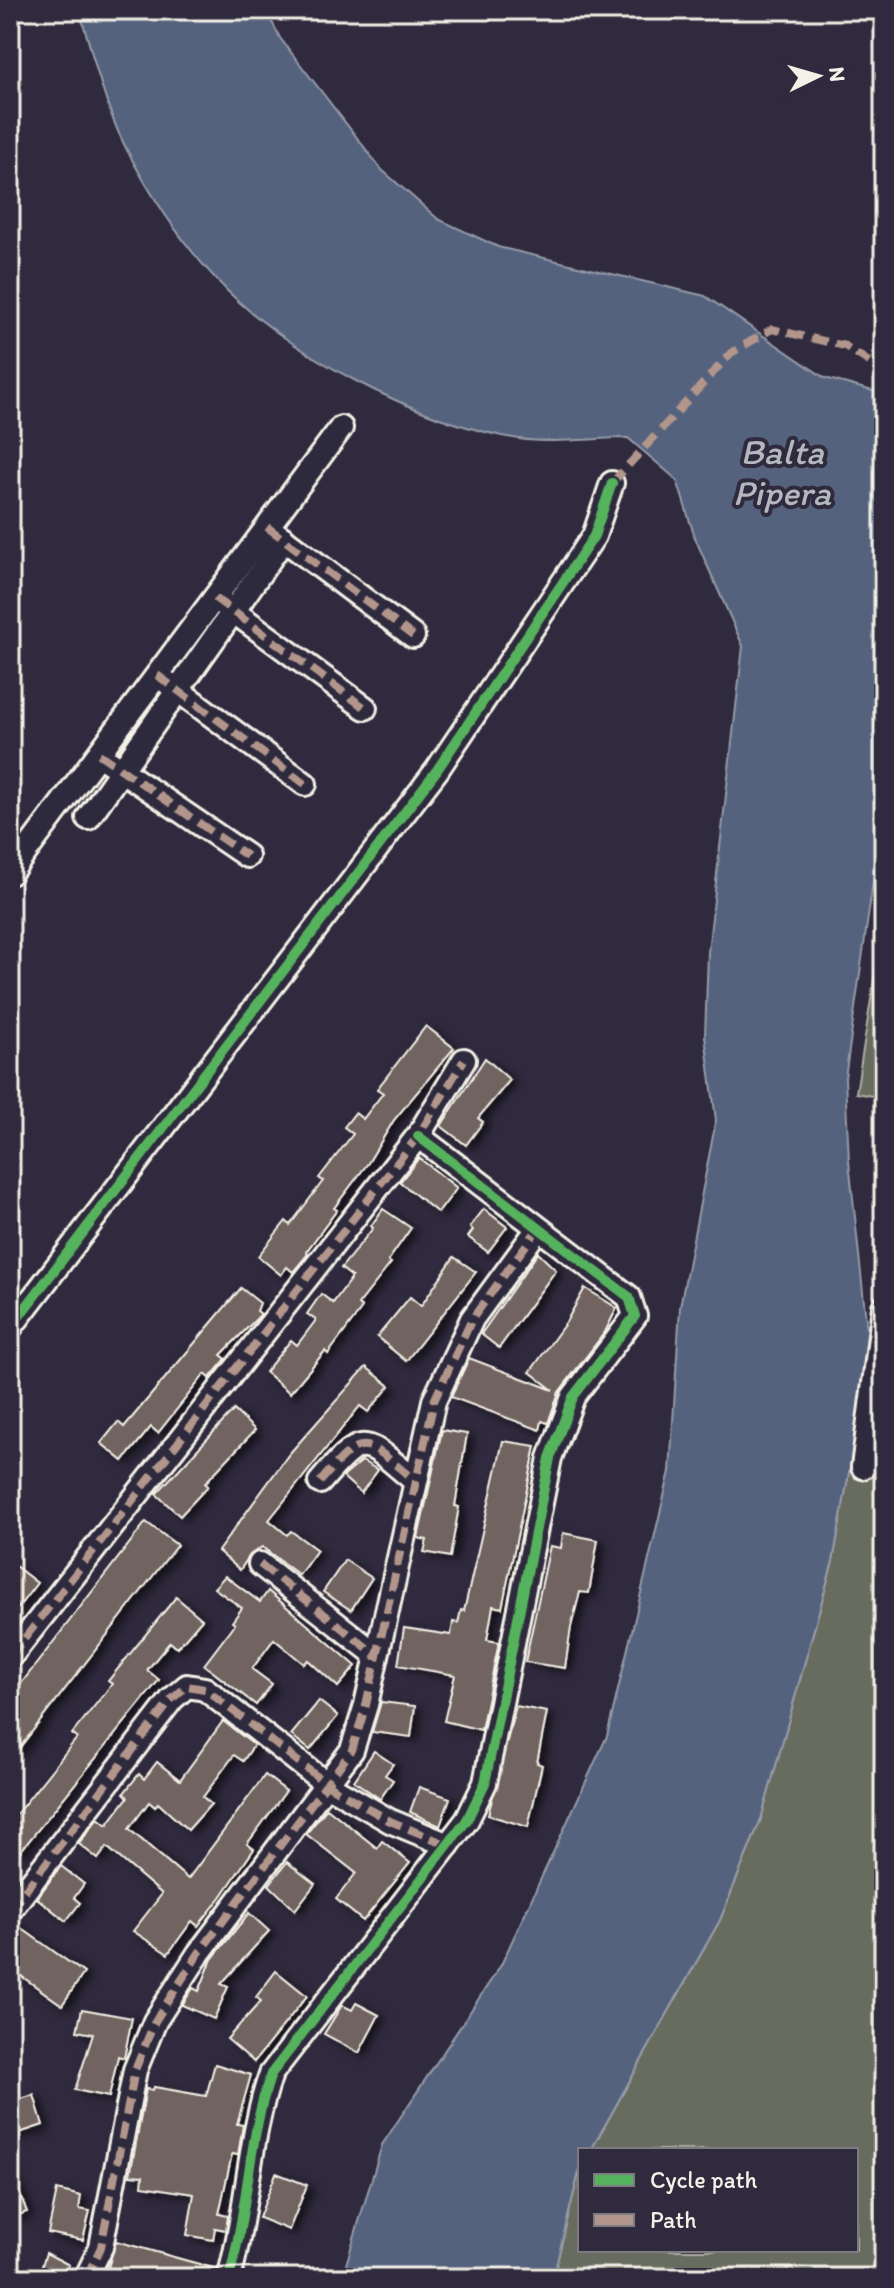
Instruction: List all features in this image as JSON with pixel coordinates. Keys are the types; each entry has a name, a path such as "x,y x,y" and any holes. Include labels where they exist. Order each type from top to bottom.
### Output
{"street":[{"path":"88,818 178,690 224,604 275,533 341,428"},
{"path":"10,1328 437,770 594,536 612,483"},
{"path":"275,533 413,636"},
{"path":"10,873 157,675 224,604"},
{"path":"224,604 365,708"},
{"path":"157,675 305,784"},
{"path":"99,754 247,856"},
{"path":"10,1657 418,1136 464,1060"},
{"path":"229,2278 244,2217 259,2108 271,2074 467,1820 485,1783 550,1458 573,1397 635,1316 629,1297 537,1230 418,1136"},
{"path":"86,2278 105,2231 135,2070 155,2021 199,1953 352,1750 366,1705 434,1401 472,1319 537,1230"},
{"path":"863,1467 884,1307"},
{"path":"320,1482 346,1451 359,1444 371,1445 414,1480"},
{"path":"260,1564 375,1654"},
{"path":"10,1910 172,1699 187,1686 205,1689 328,1785 390,1821 448,1845"}],"green space":[{"path":"884,918 884,1098 856,1093"},
{"path":"884,1357 884,2278 553,2278 578,2176 578,2252 858,2252 858,2148 592,2148 720,1920 761,1819 833,1561 859,1417 865,1360"}],"water":[{"name":"Balta Pipera","path":"79,10 266,10 280,38 382,170 438,219 498,247 705,296 825,378 884,394 884,805 845,1078 849,1161 867,1330 859,1417 833,1561 761,1819 720,1920 592,2148 578,2148 578,2176 553,2278 342,2278 382,2145 501,1965 607,1736 670,1471 680,1307 716,1120 705,1036 708,952 743,646 695,538 677,480 628,438 519,439 440,418 356,381 277,333 216,279 168,219 121,137"}],"building":[{"path":"426,1026 454,1048 394,1120 368,1163 334,1208 337,1210 306,1252 308,1254 293,1272 287,1267 281,1275 258,1256 286,1221 290,1225 323,1181 319,1178 353,1134 344,1127 355,1113 363,1119 383,1093 377,1089"},
{"path":"485,1058 510,1080 478,1118 483,1122 466,1145 441,1126"},
{"path":"419,1158 457,1188 438,1213 400,1182"},
{"path":"383,1209 411,1228 388,1261 391,1263 358,1305 362,1308 328,1354 325,1351 290,1393 265,1372 291,1340 297,1345 316,1320 307,1314 321,1294 333,1303 352,1277 341,1268 373,1228 371,1226"},
{"path":"484,1209 507,1227 488,1252 468,1237 473,1230 470,1227"},
{"path":"538,1253 556,1270 499,1348 481,1334"},
{"path":"454,1257 476,1272 406,1361 377,1337 410,1297 421,1306"},
{"path":"241,1288 260,1303 257,1311 261,1314 221,1355 226,1359 210,1378 205,1374 158,1433 151,1427 123,1461 101,1443 118,1422 124,1427"},
{"path":"585,1288 617,1308 605,1332 559,1392 548,1423 542,1421 540,1430 451,1397 469,1358 553,1390 530,1372 566,1322"},
{"path":"366,1367 390,1386 368,1412 360,1406 269,1520 287,1535 291,1531 317,1550 299,1575 262,1547 250,1555 240,1570 218,1551 289,1454"},
{"path":"234,1410 255,1430 205,1483 208,1486 180,1516 156,1494"},
{"path":"442,1430 467,1434 450,1557 424,1552 427,1540 418,1538"},
{"path":"503,1441 536,1446 502,1608 493,1606 487,1640 499,1642 481,1730 444,1721 455,1675 398,1665 404,1628 451,1635 453,1622 458,1623 461,1610 464,1611"},
{"path":"362,1461 378,1470 361,1493 343,1477"},
{"path":"146,1522 177,1545 10,1760 10,1698"},
{"path":"563,1533 598,1540 589,1593 580,1592 565,1668 525,1662 550,1546 561,1548"},
{"path":"345,1560 372,1578 351,1610 323,1592"},
{"path":"10,1562 37,1583 10,1618"},
{"path":"225,1576 260,1602 268,1591 356,1666 338,1687 308,1660 304,1664 274,1639 252,1669 272,1684 256,1705 204,1665 235,1624 232,1622 242,1608 214,1588"},
{"path":"176,1597 202,1619 177,1648 170,1642 147,1670 159,1680 20,1852 10,1845 10,1822 77,1738 72,1734 112,1684 108,1681"},
{"path":"319,1701 338,1716 310,1750 291,1735"},
{"path":"381,1702 415,1706 411,1737 372,1732"},
{"path":"516,1706 547,1712 537,1763 542,1765 528,1827 488,1815"},
{"path":"223,1721 254,1745 243,1761 234,1755 203,1797 211,1804 188,1830 158,1803 155,1807 149,1802 129,1829 188,1879 265,1775 286,1791 247,1844 254,1849 221,1897 198,1926 192,1921 168,1954 133,1931 162,1894 107,1847 98,1859 79,1844 98,1818 107,1825 128,1797 124,1793 139,1774 144,1779 157,1762 180,1780"},
{"path":"374,1751 393,1764 385,1775 393,1780 380,1799 354,1781"},
{"path":"419,1787 450,1798 440,1826 410,1812"},
{"path":"327,1808 377,1848 382,1841 410,1863 363,1921 336,1899 356,1873 306,1834"},
{"path":"287,1862 315,1884 295,1910 269,1885"},
{"path":"61,1866 84,1884 74,1898 80,1903 66,1921 37,1898"},
{"path":"249,1913 269,1931 221,1984 228,1987 214,2019 182,2005 193,1988 199,1991 212,1959"},
{"path":"14,1923 84,1973 62,2005 10,1968 10,1924"},
{"path":"276,1971 307,1996 254,2062 227,2039 261,2001 256,1997"},
{"path":"356,2003 379,2015 359,2053 324,2034 342,2005 352,2010"},
{"path":"82,2009 132,2018 124,2058 118,2056 109,2097 75,2090 93,2034 77,2031"},
{"path":"215,2064 251,2075 237,2124 243,2125 238,2155 232,2154 219,2214 228,2216 226,2230 215,2228 213,2240 187,2235 194,2194 142,2186 143,2176 130,2175 146,2089 153,2090 154,2087 206,2096"},
{"path":"34,2095 43,2125 10,2136 10,2102"},
{"path":"10,2169 27,2212 10,2218"},
{"path":"276,2173 307,2185 289,2230 259,2218"},
{"path":"57,2190 81,2196 79,2209 90,2211 83,2240 48,2233"},
{"path":"116,2241 217,2269 215,2278 105,2278"},
{"path":"46,2253 69,2265 62,2278 38,2278"}],"marked path":[{"path":"612,483 731,353 772,329 845,346 884,372"},
{"path":"267,527 413,636"},
{"path":"215,598 365,708"},
{"path":"157,675 305,784"},
{"path":"99,754 247,856"},
{"path":"10,1657 418,1136 464,1060"},
{"path":"86,2278 101,2247 135,2070 155,2021 199,1953 352,1750 366,1705 434,1401 472,1319 537,1230"},
{"path":"320,1482 347,1454 356,1447 365,1446 385,1456 414,1480"},
{"path":"260,1564 375,1654"},
{"path":"10,1910 172,1699 187,1686 205,1689 328,1785 390,1821 448,1845"}],"cycle path":[{"path":"10,1328 437,770 594,536 612,483"},
{"path":"229,2278 257,2124 271,2074 467,1820 485,1783 550,1458 573,1397 635,1316 629,1297 418,1136"}]}
